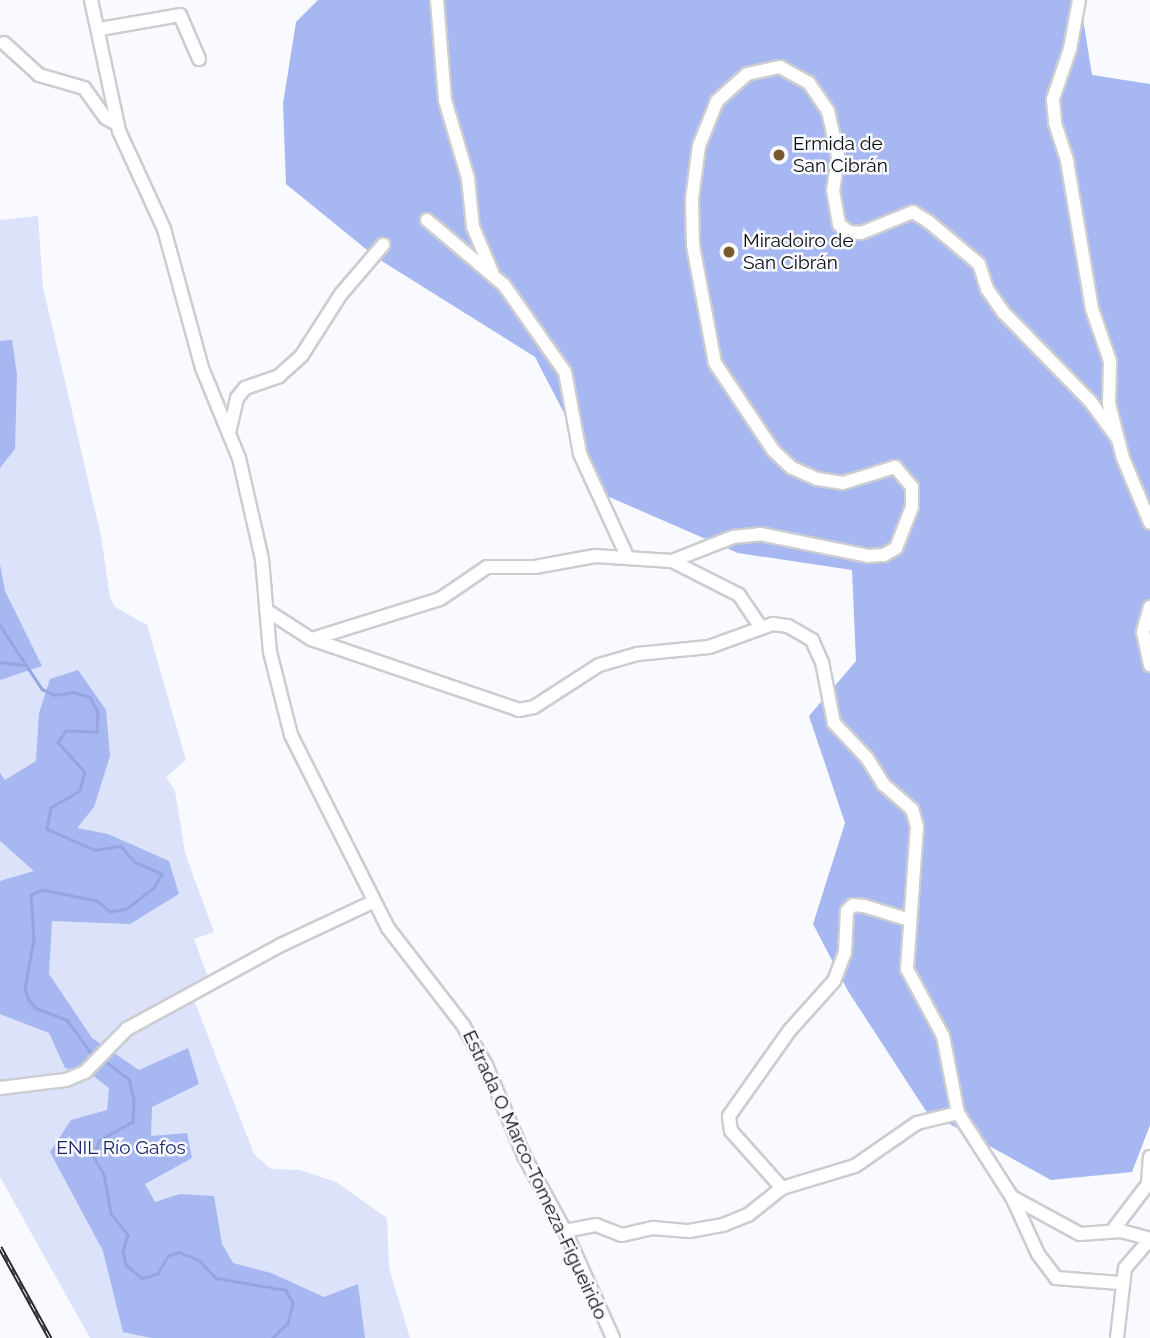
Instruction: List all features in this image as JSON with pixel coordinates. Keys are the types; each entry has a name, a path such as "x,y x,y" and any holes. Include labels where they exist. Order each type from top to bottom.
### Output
{"street":[{"name":"Estrada O Marco-Tomeza-Figueirido","path":"91,0 100,29 117,124 164,229 199,357 229,433 262,559 270,652 291,735 388,928 463,1025 496,1086 524,1156 565,1231 613,1338"},
{"path":"437,0 445,100 468,178 473,227 492,275"},
{"path":"1079,0 1073,40 1053,99 1055,123 1067,161 1092,309 1110,361 1109,404 1118,439 1150,523"},
{"path":"100,29 180,15 199,58"},
{"path":"4,43 39,75 83,88 106,118 117,124"},
{"path":"673,561 733,537 760,534 868,556 884,555 896,548 912,507 912,487 895,467 843,483 817,479 792,468 773,450 715,363 692,245 692,199 699,146 717,101 747,74 780,67 809,83 828,111 838,156 833,190 839,224 849,232 861,233 913,212 929,222 979,264 987,289 1004,313 1090,401 1118,439"},
{"path":"427,220 492,275 538,327 565,372 580,454 627,556"},
{"path":"229,433 237,397 245,388 279,376 302,355 341,294 383,245"},
{"path":"312,639 440,599 487,567 534,567 567,558 627,556 673,561 739,595 760,625"},
{"path":"1150,607 1143,632 1150,665"},
{"path":"265,610 312,639 519,710 534,707 599,665 637,654 709,647 760,625 789,626 812,640 822,662 834,723 867,758 883,784 912,809 917,826 907,969 943,1036 958,1113 1022,1209 1056,1278 1120,1283"},
{"path":"0,1088 55,1083 85,1072 127,1029 281,945 373,902"},
{"path":"782,1188 731,1131 729,1116 790,1030 834,981 845,952 847,911 853,905 864,906 910,920"},
{"path":"565,1231 596,1225 622,1236 653,1228 689,1231 748,1215 782,1188 855,1166 917,1123 958,1113"},
{"path":"1113,1230 1148,1184 1150,1157"},
{"path":"1022,1209 1080,1234 1113,1230 1150,1239 1125,1268 1120,1283 1117,1338"}],"green space":[{"path":"318,0 1080,0 1092,75 1150,84 1150,1125 1132,1172 1051,1180 926,1111 848,991 813,924 845,823 809,716 856,661 852,570 738,553 607,496 535,357 377,258 286,184 283,104 296,22"},
{"name":"ENIL Río Gafos","path":"38,216 43,287 101,536 110,598 115,607 147,625 186,760 166,777 175,791 185,853 214,932 194,939 209,980 194,1000 254,1154 271,1169 300,1170 336,1182 387,1218 389,1268 410,1338 90,1338 0,1177 0,220"},
{"path":"12,340 17,375 15,449 0,468 0,341"},
{"path":"0,564 5,591 42,666 0,680"},
{"path":"78,670 106,710 110,756 94,807 77,828 108,834 169,861 179,894 130,924 52,921 49,974 92,1038 139,1070 188,1048 199,1084 152,1107 151,1136 187,1133 192,1158 145,1184 155,1202 180,1194 214,1196 222,1244 233,1263 271,1273 324,1297 358,1284 365,1338 151,1338 123,1332 103,1251 50,1152 71,1120 107,1110 109,1088 95,1077 65,1068 49,1033 0,1014 0,881 34,871 0,841 0,773 5,780 36,761 39,713 50,679"}],"waterway":[{"path":"0,625 42,689 55,695 73,692 90,697 98,712 97,732 66,731 58,742 85,772 80,791 51,808 47,829 95,850 121,846 135,862 162,874 154,888 127,909 110,912 97,901 42,890 31,895 34,939 25,989 29,1000 36,1008 67,1020 92,1054"},
{"path":"0,662 26,665"},
{"path":"105,1061 129,1079 134,1099 133,1122 99,1141 94,1157 104,1174 111,1213 128,1235 123,1251 126,1265 142,1278 157,1274 168,1256 179,1252 199,1260 216,1278 286,1290 293,1303 288,1323 273,1338"}],"railway":[{"path":"0,1247 50,1338"}],"place":[{"name":"Ermida de San Cibrán","path":"779,155"},
{"name":"Miradoiro de San Cibrán","path":"729,252"}]}
